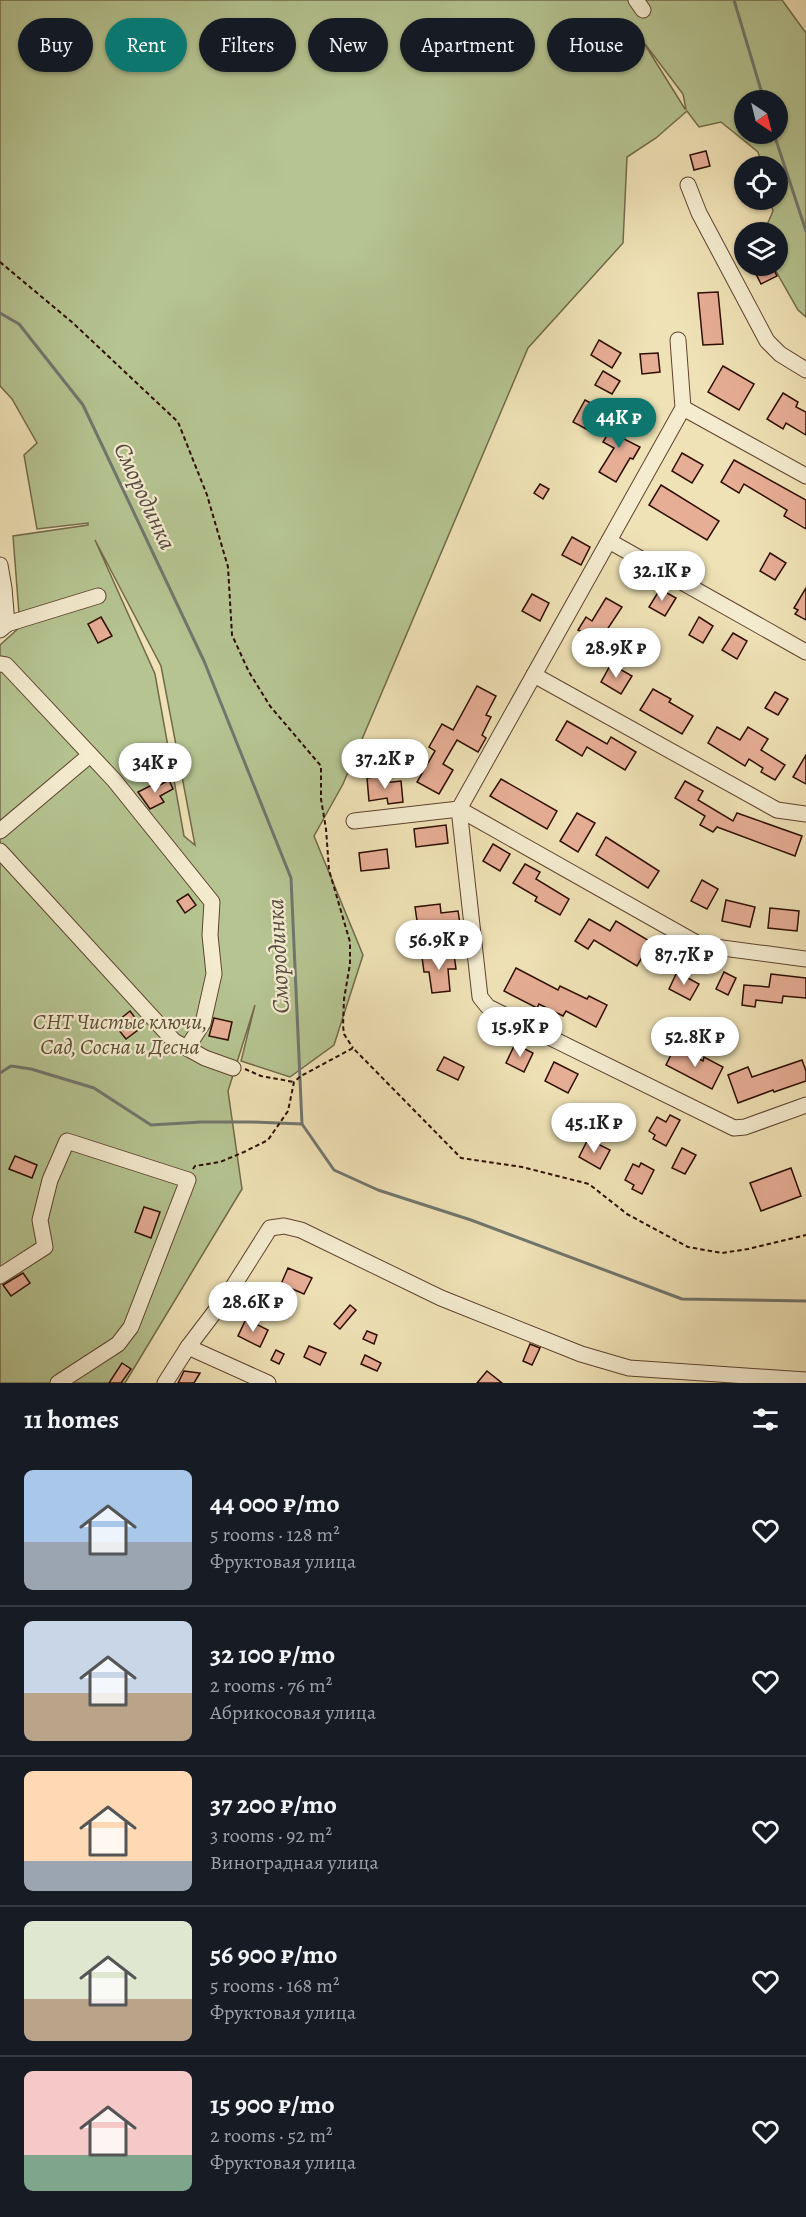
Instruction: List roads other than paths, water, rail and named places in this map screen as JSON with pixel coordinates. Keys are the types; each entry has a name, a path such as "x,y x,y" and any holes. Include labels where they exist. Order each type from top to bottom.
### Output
{"street":[{"path":"688,185 699,213 767,341 780,354 806,370"},
{"path":"678,340 683,408 459,809 480,997 484,1005 734,1128 745,1127 806,1105"},
{"path":"683,408 806,476"},
{"path":"609,541 806,652"},
{"path":"0,565 4,588 4,627 98,596"},
{"path":"0,664 6,665 114,780 212,902 210,935 214,974 203,1023 187,1048"},
{"path":"534,675 777,810 806,814"},
{"path":"0,831 90,755"},
{"path":"354,821 459,809 700,945 806,959"},
{"path":"0,851 174,1041 205,1058 233,1068"},
{"path":"0,1276 45,1247 40,1220 50,1180 67,1141 188,1180 131,1327 118,1344 58,1383"},
{"path":"165,1383 229,1293 270,1228 284,1226 301,1230 441,1298 581,1354 629,1368 806,1380"},
{"path":"189,1347 268,1383"}],"waterway":[{"path":"734,0 761,90"},
{"path":"777,144 806,231"},
{"name":"Смородинка","path":"0,313 19,324 83,405 204,661 291,878 302,1124 334,1170 378,1190 471,1220 682,1299 806,1301"},
{"path":"0,1073 11,1066 31,1069 94,1088 151,1125 201,1122 302,1124"}],"park label":[{"name":"СНТ Чистые ключи, Сад, Сосна и Десна","path":"120,1034"}]}
